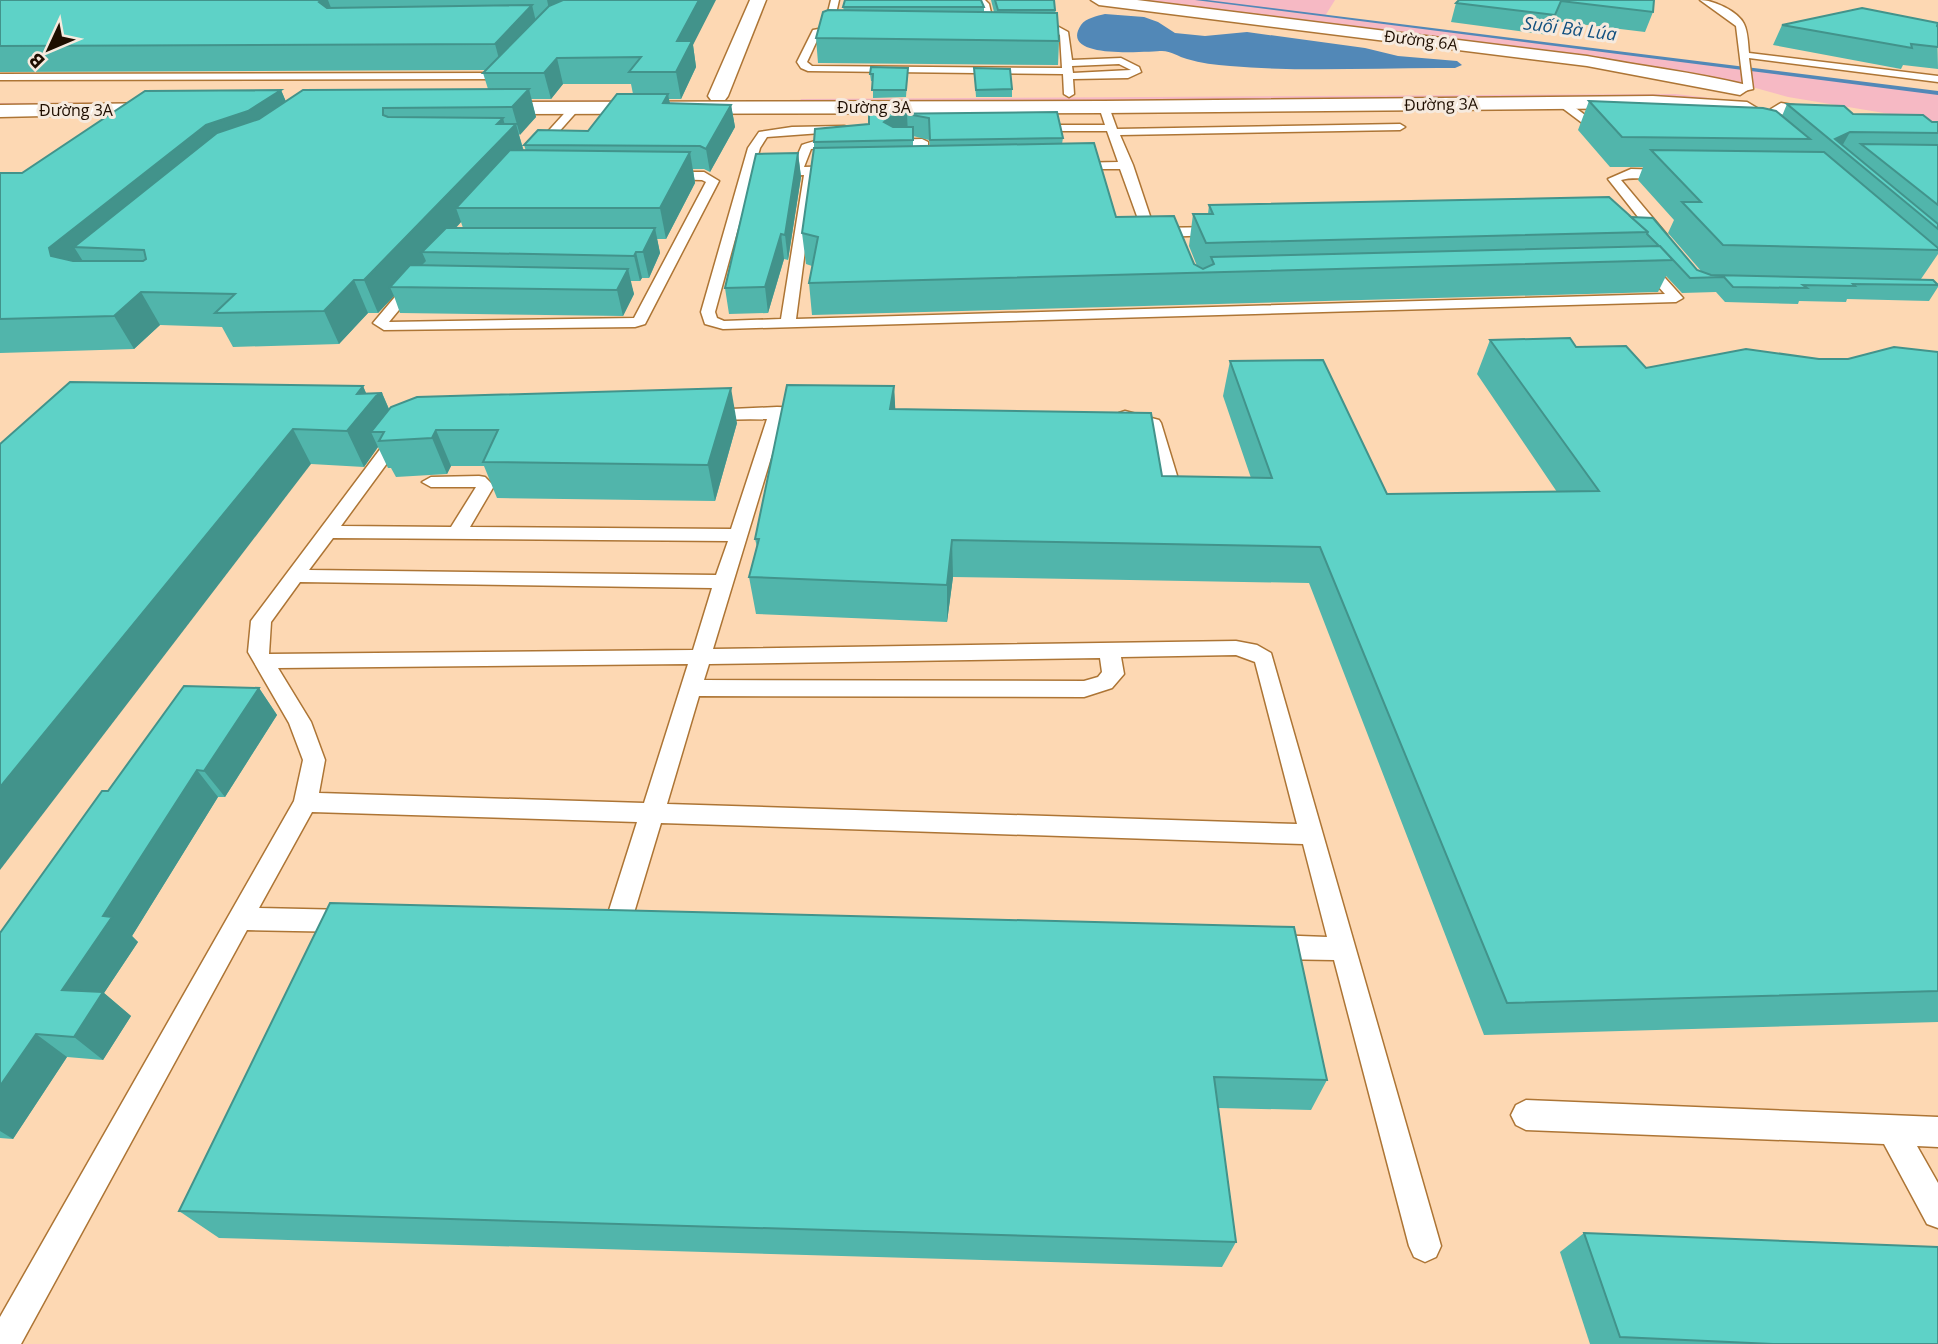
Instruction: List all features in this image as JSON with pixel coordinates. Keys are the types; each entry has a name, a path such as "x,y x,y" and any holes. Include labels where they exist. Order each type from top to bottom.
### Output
{"street":[{"path":"716,101 758,0"},
{"name":"Đường 6A","path":"1099,0 1326,21 1605,64 1657,82 1702,80 1746,91"},
{"name":"Đường 3A","path":"1746,91 1689,102 1104,107 716,101 470,102 575,108 716,101 1068,76 1657,82 1720,95 1728,102 1746,91"},
{"path":"1746,91 1782,104 1938,136"},
{"name":"Đường 3A","path":"0,99 188,104 0,111"},
{"path":"1782,104 1938,126"}],"lane":[{"path":"828,28 835,0"},
{"path":"979,0 1003,28"},
{"path":"1704,0 1737,20 1743,34 1746,91"},
{"path":"853,28 828,28 816,32 802,62 804,66 811,69 1068,76 1128,75 1136,72 1136,69 1121,61 1068,76"},
{"path":"978,28 1062,30 1068,76"},
{"path":"1745,59 1938,79"},
{"path":"0,77 504,78"},
{"path":"1561,102 1589,124 1620,128"},
{"path":"1104,107 1127,165 1148,230 1175,238 1228,230"},
{"path":"530,157 575,108"},
{"path":"1017,128 1111,130 1400,127"},
{"path":"922,169 924,128"},
{"path":"788,323 806,147 858,136 792,130 763,134 754,148 708,312 710,321 723,325 788,323 1203,306 1412,306 1676,298 1634,253"},
{"path":"532,141 545,141"},
{"path":"870,143 922,142"},
{"path":"1059,166 1127,165"},
{"path":"908,169 935,169"},
{"path":"747,172 852,170"},
{"path":"1672,250 1614,176 1631,173 1686,174"},
{"path":"421,281 380,323 384,326 629,324 640,321 650,288 670,246 713,181 704,176 650,176"},
{"path":"1626,272 1652,271"},
{"path":"1488,285 1500,304"},
{"path":"1401,287 1412,306"},
{"path":"617,926 777,412"},
{"path":"693,415 832,413"},
{"path":"1107,416 1135,416 1153,423 1173,492"},
{"path":"4,1344 305,802 314,760 300,722 258,652 261,621 399,436 419,429"},
{"path":"431,482 479,481 485,486 457,533"},
{"path":"327,532 738,535"},
{"path":"295,576 724,582"},
{"path":"263,661 701,657 1109,649 1250,650 1265,659 1425,1246"},
{"path":"691,688 1084,689 1105,683 1113,674 1109,649"},
{"path":"305,802 1313,834"},
{"path":"241,919 366,921"},
{"path":"589,926 644,927"},
{"path":"1248,946 1344,949"},
{"path":"1527,1115 1938,1132"},
{"path":"1892,1130 1938,1213"}],"shaded area":[{"path":"1112,0 1335,0 1325,16 1742,68 1744,86"},
{"path":"1751,69 1938,93 1938,122 1788,97 1752,87"},
{"path":"1675,94 1711,98 1717,102 799,103 801,99"},
{"path":"648,100 647,103 0,107 0,103"}],"water":[{"path":"1105,14 1144,17 1175,33 1205,36 1247,32 1365,48 1398,56 1457,61 1462,65 1455,68 1256,68 1203,63 1165,51 1108,51 1082,44 1077,36 1081,25 1089,19"}],"building":[{"path":"0,0 322,0 319,2 327,8 532,5 495,44 0,46"},
{"path":"563,0 699,0 677,41 692,41 676,72 629,72 641,57 557,58 544,73 483,73 549,6"},
{"path":"845,0 981,0 984,7 843,7"},
{"path":"995,0 1054,0 1055,10 998,10"},
{"path":"1459,0 1654,0 1653,12 1561,1 1555,15 1456,3"},
{"path":"1862,8 1938,23 1938,47 1911,44 1912,48 1782,25"},
{"path":"823,12 1057,13 1059,41 816,38"},
{"path":"871,67 908,68 906,90 872,90"},
{"path":"974,68 1010,69 1012,89 976,90"},
{"path":"529,89 512,107 383,108 383,115 388,117 503,118 497,124 516,124 364,280 354,280 324,311 215,313 235,294 141,292 114,316 0,319 0,173 22,173 145,91 281,90 248,111 206,125 49,248 51,256 73,261 143,261 146,259 144,250 74,247 217,133 259,119 303,90"},
{"path":"617,94 668,94 663,103 731,105 706,149 700,146 524,145 538,130 588,131"},
{"path":"1589,101 1763,108 1776,111 1810,139 1622,137"},
{"path":"1787,104 1844,106 1853,114 1923,115 1932,122 1938,122 1938,133 1850,132 1835,139 1938,224 1938,229"},
{"path":"1057,112 1063,138 930,140 929,118 907,114 890,117 884,122 893,127 913,127 913,140 814,142 815,129 869,124 869,114"},
{"path":"1094,143 1116,217 1174,216 1194,264 1203,269 1214,264 1211,257 1660,246 1673,260 809,283 818,237 802,233 814,148"},
{"path":"1861,144 1938,145 1938,205"},
{"path":"510,150 690,152 660,208 456,208"},
{"path":"1651,150 1824,152 1938,250 1723,245 1682,202 1701,202"},
{"path":"798,153 785,235 781,234 765,287 725,288 756,154"},
{"path":"1609,197 1648,232 1206,243 1193,214 1213,214 1209,205"},
{"path":"1631,217 1653,218 1697,270 1711,275 1933,280 1938,285 1733,287 1724,277 1690,278"},
{"path":"446,228 655,228 643,252 636,252 634,256 422,252"},
{"path":"410,265 628,269 617,290 390,287"},
{"path":"1570,338 1576,347 1626,346 1646,368 1746,349 1819,359 1848,359 1894,347 1938,352 1938,991 1507,1003 1320,547 952,540 947,585 749,577 759,539 755,539 787,385 894,386 890,409 1151,413 1162,476 1272,478 1230,361 1323,360 1387,494 1599,491 1490,340"},
{"path":"70,382 363,386 357,394 382,393 376,396 347,431 293,429 0,787 0,444"},
{"path":"731,388 708,465 483,462 498,430 436,430 432,438 379,441 384,432 371,432 391,407 417,397"},
{"path":"184,686 259,688 204,771 197,770 103,916 112,917 62,990 103,992 74,1037 36,1034 0,1086 0,933 102,791 108,791"},
{"path":"330,903 1294,927 1327,1080 1214,1077 1236,1242 179,1211"},
{"path":"1584,1233 1938,1247 1938,1344 1773,1344 1620,1337"}],"waterway":[{"name":"Suối Bà Lúa","path":"1197,0 1938,93"}]}
